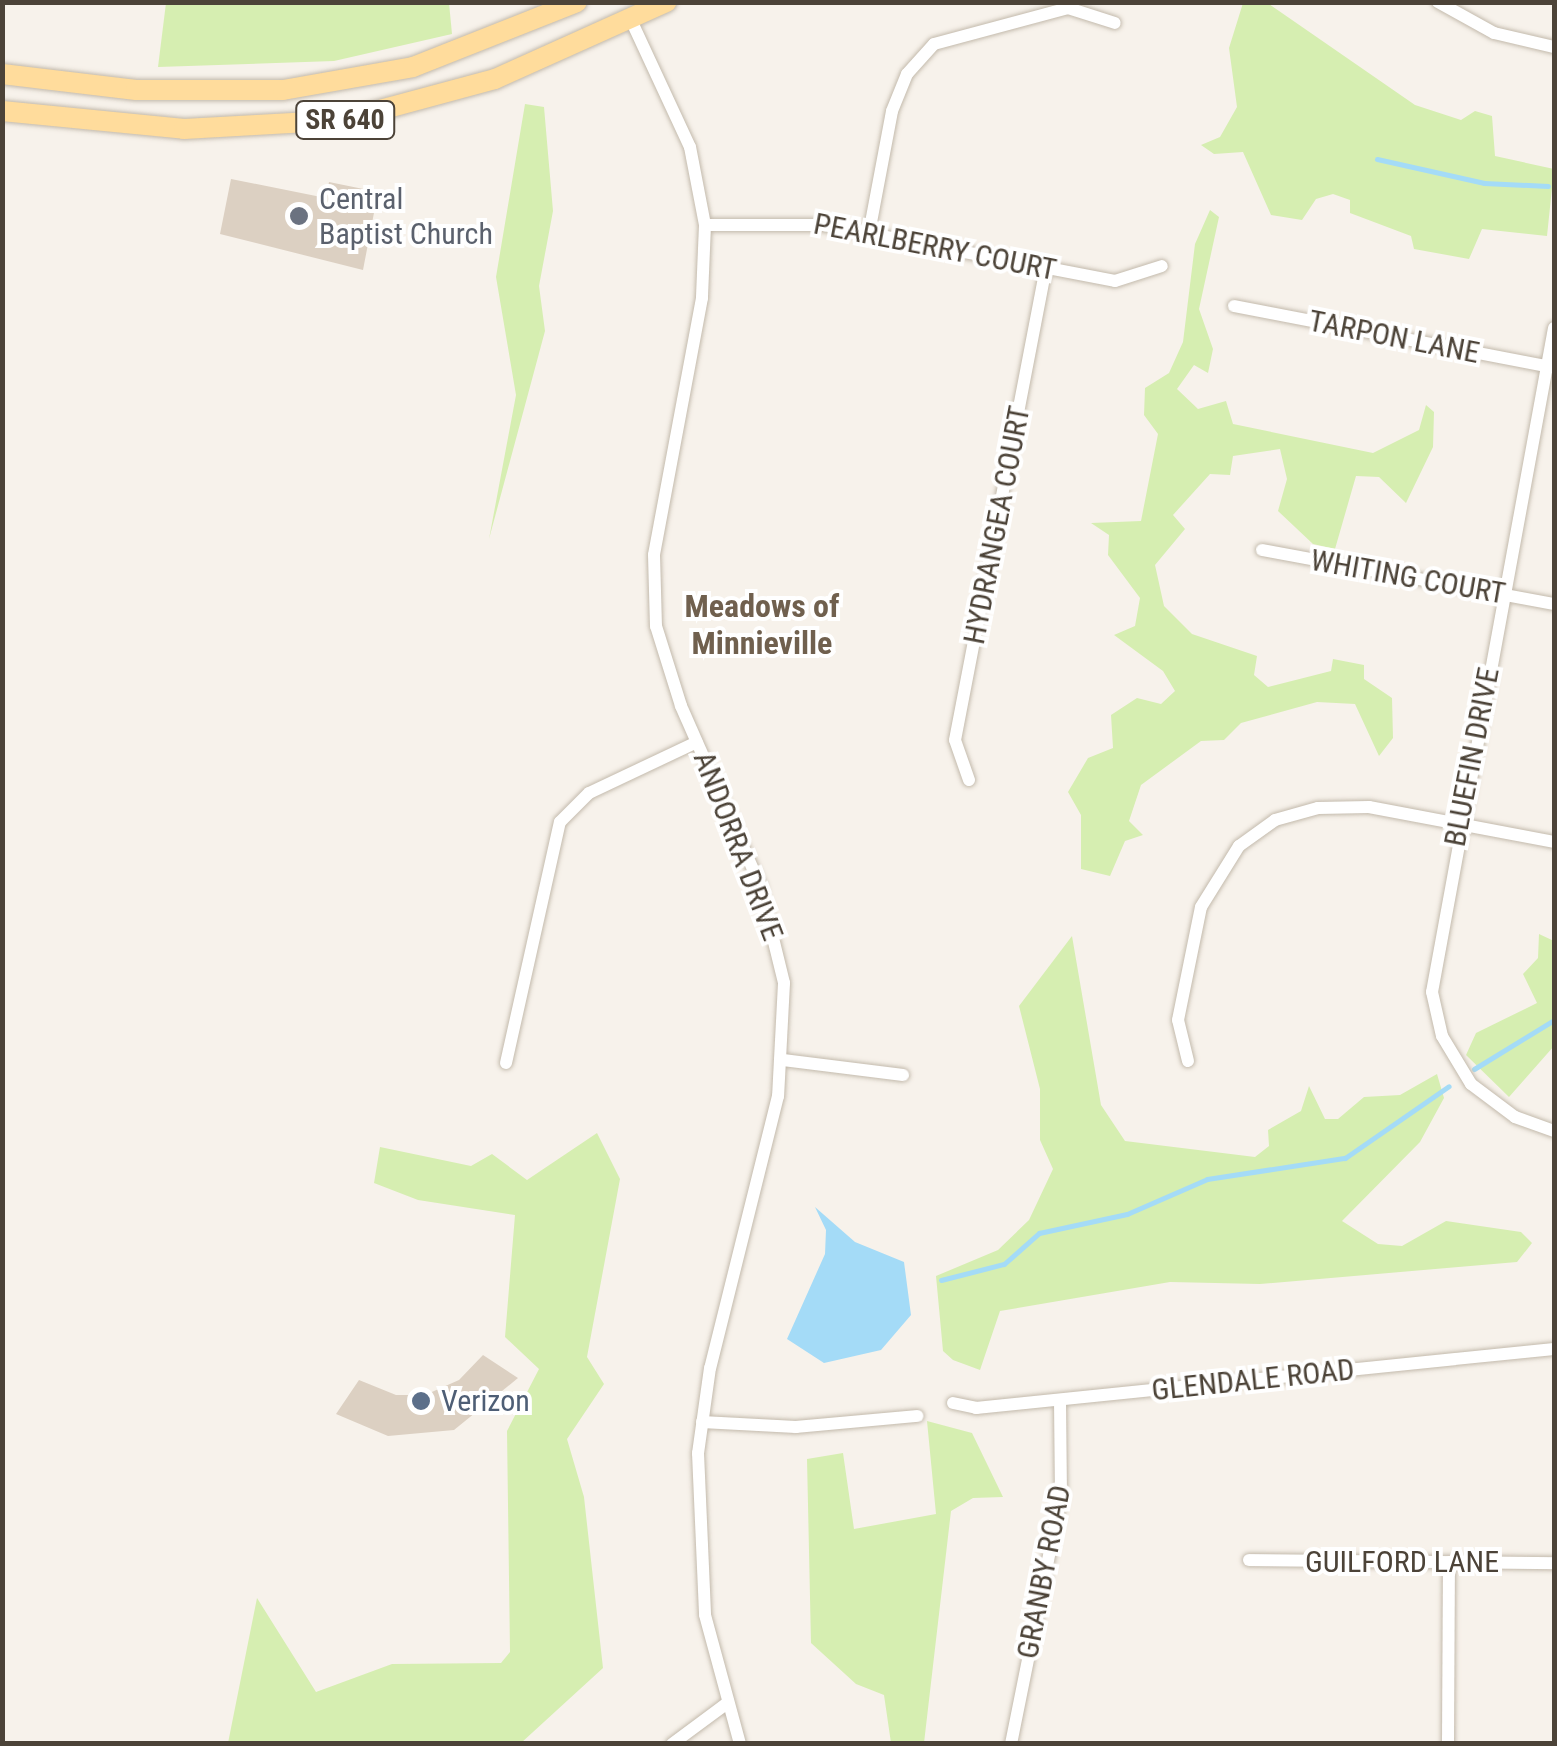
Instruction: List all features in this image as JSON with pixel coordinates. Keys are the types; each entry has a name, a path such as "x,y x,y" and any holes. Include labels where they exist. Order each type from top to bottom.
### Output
{"main road":[{"name":"SR 640","path":"2,74 169,92 283,90 414,66 577,2"},
{"name":"SR 640","path":"2,111 184,129 343,120 495,78 666,2"}],"street":[{"path":"1438,2 1494,33 1554,46"},
{"path":"869,234 892,111 907,74 934,44 983,25 1068,8 1115,23"},
{"name":"ANDORRA DRIVE","path":"630,20 690,147 705,224 702,298 653,573 660,644 774,926 784,983 783,1060 702,1422 698,1549 726,1704 740,1744"},
{"name":"PEARLBERRY COURT","path":"705,224 798,222 1124,281 1162,266"},
{"name":"HYDRANGEA COURT","path":"969,780 955,740 1046,267"},
{"name":"TARPON LANE","path":"1234,306 1551,366"},
{"name":"BLUEFIN DRIVE","path":"1554,328 1551,366 1432,969 1436,1019 1448,1052 1479,1092 1515,1117 1554,1131"},
{"name":"WHITING COURT","path":"1262,550 1554,604"},
{"path":"506,1063 560,822 589,792 697,742"},
{"path":"1188,1061 1178,1020 1196,925 1210,886 1248,839 1318,808 1460,824 1554,842"},
{"path":"783,1060 903,1075"},
{"name":"GLENDALE ROAD","path":"953,1403 976,1408 1554,1348"},
{"name":"GRANBY ROAD","path":"1011,1744 1061,1496 1060,1400"},
{"path":"702,1422 796,1427 918,1416"},
{"name":"GUILFORD LANE","path":"1249,1560 1554,1563"},
{"path":"1448,1744 1449,1562"},
{"path":"672,1744 726,1704"}],"green space":[{"path":"166,3 449,3 452,34 334,61 158,67"},
{"path":"1243,3 1269,4 1415,105 1461,120 1475,111 1492,116 1495,156 1554,169 1547,236 1482,229 1469,259 1414,249 1411,236 1350,213 1350,200 1333,194 1316,199 1302,220 1271,215 1243,152 1214,154 1201,145 1220,137 1237,107 1229,48"},
{"path":"525,104 544,107 553,211 539,286 545,331 489,539 516,395 496,277"},
{"path":"1210,210 1219,217 1199,309 1213,349 1208,373 1194,365 1177,389 1198,409 1226,401 1233,424 1373,453 1419,430 1426,405 1434,412 1433,447 1406,503 1379,477 1356,476 1335,549 1313,544 1278,511 1287,479 1280,449 1233,456 1230,475 1210,474 1173,515 1185,529 1155,565 1164,606 1192,634 1257,656 1254,675 1268,687 1331,671 1333,659 1364,665 1364,679 1392,698 1393,738 1379,756 1355,704 1317,702 1241,723 1224,740 1201,741 1141,785 1129,821 1143,835 1125,841 1110,876 1081,869 1081,815 1068,792 1088,758 1113,748 1111,715 1137,698 1161,704 1175,691 1163,671 1114,635 1135,626 1140,598 1108,555 1109,535 1091,523 1141,521 1158,434 1144,415 1145,388 1169,373 1183,342 1195,244"},
{"path":"1539,934 1554,941 1554,1046 1509,1097 1466,1055 1476,1033 1537,1003 1523,974 1538,958"},
{"path":"1072,936 1101,1105 1125,1141 1255,1157 1269,1146 1268,1130 1301,1111 1309,1086 1325,1119 1338,1119 1364,1097 1400,1095 1437,1074 1444,1098 1420,1142 1342,1221 1378,1244 1402,1246 1446,1221 1521,1232 1532,1243 1517,1262 1260,1284 1170,1282 1000,1311 980,1370 953,1360 943,1351 936,1276 998,1250 1029,1220 1053,1169 1040,1140 1040,1089 1019,1006"},
{"path":"597,1133 620,1179 587,1357 604,1384 567,1439 584,1497 603,1668 521,1743 228,1743 257,1598 316,1692 392,1664 501,1663 510,1652 507,1431 539,1369 505,1337 515,1215 418,1200 374,1183 380,1147 471,1166 492,1154 527,1180"},
{"path":"927,1421 972,1433 1003,1497 973,1498 951,1511 924,1743 891,1743 884,1695 856,1684 811,1643 807,1459 843,1453 854,1529 936,1514"}],"water":[{"path":"815,1207 855,1242 904,1262 911,1315 881,1350 824,1363 787,1339 825,1254 826,1230"}],"building":[{"name":"Central Baptist Church","path":"231,179 326,198 329,182 378,192 363,270 220,234"},
{"name":"Verizon","path":"483,1355 518,1378 454,1430 388,1436 336,1414 359,1380 396,1395 425,1395 459,1380"}],"waterway":[{"path":"1377,159 1484,183 1548,186"},
{"path":"1474,1069 1554,1020"},
{"path":"941,1280 1004,1264 1039,1233 1127,1214 1207,1179 1345,1158 1449,1086"}],"place":[{"name":"Central Baptist Church","path":"299,216"},
{"name":"Verizon","path":"421,1401"}],"district":[{"name":"Meadows of Minnieville","path":"762,626"}]}
